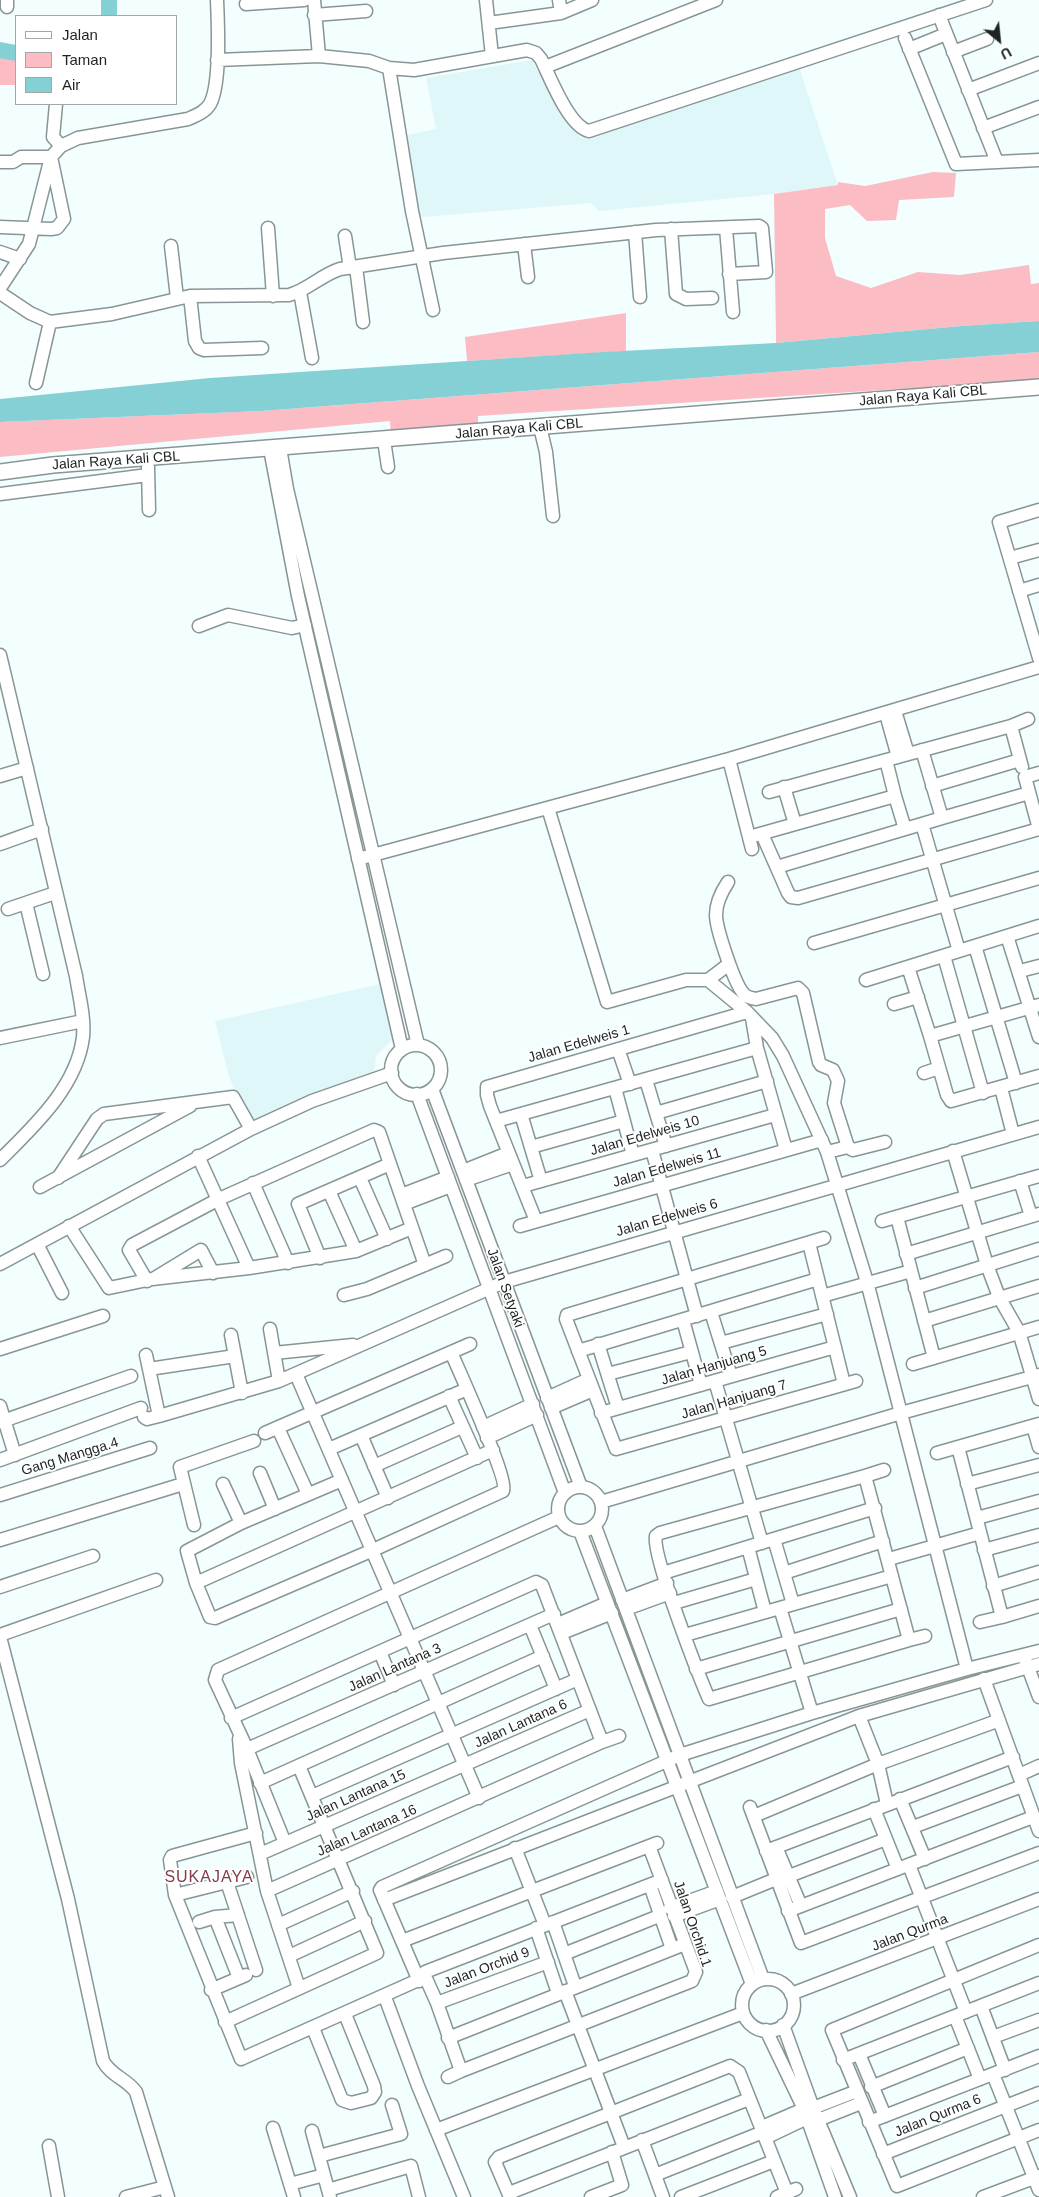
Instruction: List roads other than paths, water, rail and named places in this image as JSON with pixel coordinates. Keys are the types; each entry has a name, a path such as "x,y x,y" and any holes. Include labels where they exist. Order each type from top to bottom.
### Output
{"main road":[{"name":"Jalan Raya Kali CBL","path":"0,472 53,465 148,459 1039,387"}],"street":[{"path":"217,0 217,60 213,96 205,110 188,119 78,138 61,146 51,157 28,244 1,286 30,313 50,322 112,314 184,297 231,294 272,296 300,292 329,272 422,257 636,232 759,226 764,230 766,272 729,274"},
{"path":"246,4 304,0"},
{"path":"314,0 318,56"},
{"path":"486,0 492,56"},
{"path":"489,23 592,0"},
{"path":"545,67 716,0"},
{"path":"217,60 318,56 369,61 389,68 427,69 526,50 536,53 571,117 578,126 589,131 986,0"},
{"path":"314,15 366,11"},
{"path":"939,16 983,128 1002,162"},
{"path":"946,34 907,44 956,164 1039,160"},
{"path":"953,52 987,39"},
{"path":"968,90 1039,63"},
{"path":"389,68 410,201 432,310"},
{"path":"56,105 52,137 61,146"},
{"path":"983,128 1039,107"},
{"path":"1002,162 1039,151"},
{"path":"0,162 13,162 21,158 51,157"},
{"path":"0,227 51,230 62,224 64,219 51,157"},
{"path":"268,228 272,296"},
{"path":"726,228 733,312"},
{"path":"671,229 676,294 686,299 712,298"},
{"path":"636,232 640,297"},
{"path":"345,236 363,322"},
{"path":"524,244 528,277"},
{"path":"171,246 195,341 199,348 204,350 262,348"},
{"path":"0,252 20,259"},
{"path":"300,292 312,358"},
{"path":"36,382 50,322"},
{"path":"540,427 553,516"},
{"path":"384,440 388,467"},
{"path":"275,448 305,626 402,1050"},
{"path":"148,459 148,510"},
{"path":"0,494 148,476"},
{"path":"283,496 374,854 418,1045"},
{"path":"1039,510 999,522 1019,591 1034,623 1039,658"},
{"path":"1010,558 1039,550"},
{"path":"1019,591 1039,585"},
{"path":"200,626 228,615 292,628 305,626"},
{"path":"0,655 76,976 83,1021 81,1048 60,1093 34,1125 0,1160"},
{"path":"358,859 729,759 1039,667"},
{"path":"890,712 897,757 895,796 904,829"},
{"path":"769,792 1011,726 1028,719"},
{"path":"762,834 790,897 798,898 1039,829 1011,726"},
{"path":"922,750 942,818"},
{"path":"729,759 751,843 762,834 895,796"},
{"path":"932,786 1020,760"},
{"path":"0,776 27,768"},
{"path":"1025,777 1039,773"},
{"path":"784,788 795,824"},
{"path":"777,867 1028,793"},
{"path":"548,808 607,1002 686,980 708,980 746,1008 778,1047 822,1140 838,1184 902,1413 966,1669"},
{"path":"922,824 959,951"},
{"path":"0,844 42,829"},
{"path":"814,942 1039,878"},
{"path":"728,882 719,900 716,914 729,964 746,1008 786,1150"},
{"path":"8,910 55,893"},
{"path":"26,903 43,974"},
{"path":"866,980 1039,926"},
{"path":"1007,936 1034,1006 1039,1037"},
{"path":"975,946 1016,1083"},
{"path":"944,956 983,1093"},
{"path":"708,980 729,964"},
{"path":"1020,971 1039,966"},
{"path":"908,967 947,1095 951,1101 1039,1076"},
{"name":"Jalan Edelweis 1","path":"536,1221 486,1095 488,1087 492,1084 618,1049 746,1008 756,999 791,988 798,988 802,993 819,1062 821,1065 833,1070 838,1080 834,1103 848,1147"},
{"path":"894,1004 918,997"},
{"path":"930,1036 1034,1006"},
{"path":"0,1038 83,1021"},
{"path":"418,1045 434,1052 440,1064 440,1078 432,1089 417,1094 400,1089 392,1073 393,1060 402,1050 418,1045"},
{"path":"496,1121 757,1048"},
{"path":"618,1049 630,1084"},
{"path":"924,1073 939,1068"},
{"path":"0,1264 251,1129 312,1102 392,1073"},
{"path":"646,1080 666,1146"},
{"path":"656,1113 767,1081"},
{"path":"615,1088 633,1155"},
{"path":"1001,1088 1013,1134"},
{"path":"432,1089 581,1487"},
{"name":"Jalan Setyaki","path":"417,1094 566,1493"},
{"path":"58,1178 101,1116 233,1097 251,1129"},
{"path":"40,1187 196,1102"},
{"path":"521,1114 542,1181"},
{"name":"Jalan Edelweis 10","path":"523,1186 775,1115"},
{"path":"531,1147 624,1121"},
{"name":"Jalan Edelweis 6","path":"0,1460 142,1412 147,1419 279,1381 504,1282 1039,1127"},
{"path":"149,1280 129,1248 219,1199 374,1130 379,1132 425,1265"},
{"name":"Jalan Edelweis 11","path":"520,1226 822,1140"},
{"path":"827,1152 848,1147 853,1150 885,1142"},
{"path":"652,1150 672,1232 697,1316"},
{"path":"953,1151 987,1265 999,1297 1028,1330 1037,1375 1039,1399"},
{"path":"198,1156 249,1268"},
{"path":"464,1176 511,1158"},
{"path":"320,1258 298,1204 390,1164"},
{"path":"882,1221 1039,1176"},
{"path":"360,1178 387,1239"},
{"path":"402,1199 449,1181"},
{"path":"906,1254 1035,1215 1020,1181"},
{"path":"253,1183 288,1263"},
{"path":"329,1191 356,1251"},
{"path":"897,1216 934,1358"},
{"path":"69,1226 109,1288 149,1280 288,1263 356,1251 412,1228"},
{"path":"601,1413 566,1319 567,1314 824,1238"},
{"path":"809,1243 835,1347"},
{"path":"37,1244 62,1294"},
{"path":"915,1288 1039,1249"},
{"path":"149,1280 201,1250 213,1272"},
{"path":"344,1295 446,1256"},
{"path":"822,1296 866,1282 911,1271"},
{"path":"578,1351 818,1279"},
{"path":"924,1321 1039,1286"},
{"path":"711,1312 731,1376"},
{"path":"721,1343 827,1314"},
{"path":"0,1349 103,1316"},
{"path":"682,1320 701,1385"},
{"path":"270,1328 279,1381"},
{"path":"913,1364 1028,1330"},
{"path":"230,1335 242,1393"},
{"path":"274,1353 364,1344"},
{"path":"265,1433 470,1344"},
{"path":"598,1344 618,1408"},
{"name":"Jalan Hanjuang 5","path":"601,1413 835,1347"},
{"name":"Jalan Hanjuang 7","path":"601,1413 614,1447 620,1449 850,1382 835,1347"},
{"path":"342,1480 241,1523 187,1551 196,1583 210,1617 215,1618 373,1550 503,1491 505,1483 493,1450 451,1352"},
{"path":"608,1374 691,1352"},
{"path":"146,1354 159,1416"},
{"path":"150,1369 235,1356"},
{"path":"296,1374 479,1798"},
{"path":"601,1502 1037,1375"},
{"path":"2,1421 132,1376"},
{"path":"715,1381 752,1508 784,1573 793,1604"},
{"path":"549,1403 591,1384"},
{"path":"329,1449 467,1389"},
{"path":"449,1396 477,1458"},
{"path":"0,1406 2,1421 15,1454"},
{"path":"485,1432 535,1410"},
{"path":"937,1453 1036,1425 1039,1447"},
{"path":"374,1466 462,1427"},
{"path":"278,1428 308,1494"},
{"path":"361,1435 388,1498"},
{"path":"194,1525 179,1470 182,1466 254,1441"},
{"path":"958,1447 1002,1616"},
{"name":"Gang Mangga.4","path":"0,1495 150,1448"},
{"path":"196,1583 355,1510 388,1498 493,1450"},
{"path":"967,1484 1039,1464"},
{"path":"884,1470 660,1533 655,1540 668,1588 696,1668 705,1701 925,1636"},
{"path":"260,1473 275,1509"},
{"path":"865,1476 889,1559 909,1640"},
{"path":"0,1540 183,1484"},
{"path":"223,1484 241,1523"},
{"path":"581,1487 595,1493 601,1502 602,1512 595,1526 580,1531 570,1529 559,1517 558,1507 566,1493 581,1487"},
{"path":"977,1518 1039,1500"},
{"path":"624,1604 668,1588 748,1548 875,1508"},
{"path":"284,1843 247,1749 215,1680 218,1670 559,1517"},
{"path":"595,1526 690,1782 725,1894 758,1982"},
{"path":"580,1531 677,1786 725,1894"},
{"path":"889,1559 980,1533"},
{"path":"984,1550 1039,1536"},
{"path":"784,1573 883,1541"},
{"path":"748,1548 765,1612"},
{"path":"0,1587 93,1556"},
{"path":"993,1586 1039,1572"},
{"path":"684,1635 892,1576"},
{"path":"668,1588 756,1579"},
{"path":"126,2197 166,2192 136,2092 131,2085 114,2074 103,2061 68,1899 0,1636 156,1580"},
{"path":"231,1718 536,1582 542,1585 602,1742"},
{"path":"980,1622 1039,1606"},
{"name":"Jalan Lantana 3","path":"247,1749 530,1625 558,1624 609,1608"},
{"path":"780,1608 812,1713"},
{"path":"696,1668 901,1610"},
{"path":"530,1625 556,1689"},
{"path":"384,1900 859,1716 984,1679 1030,1662 1039,1651"},
{"path":"380,1652 394,1685"},
{"path":"260,1783 543,1656"},
{"path":"460,2071 437,2003 402,1941 380,1890 382,1887 680,1755 812,1713 966,1669 1030,1662"},
{"path":"1030,1662 1039,1697"},
{"path":"312,1796 578,1679"},
{"path":"984,1679 1017,1788 1039,1831"},
{"name":"Jalan Lantana 6","path":"464,1765 590,1710"},
{"path":"859,1716 878,1764 888,1804"},
{"path":"997,1721 752,1811 771,1849 798,1940 804,1943 1039,1853"},
{"path":"239,1734 241,1763 267,1891 300,1988"},
{"name":"Jalan Lantana 16","path":"267,1891 602,1742 620,1736"},
{"path":"1009,1758 1019,1775 1031,1818"},
{"path":"771,1849 1009,1758"},
{"name":"Jalan Lantana 15","path":"260,1854 464,1765"},
{"path":"224,2022 377,1953 353,1891 299,1766"},
{"path":"1019,1775 1039,1766"},
{"path":"913,1827 1017,1788"},
{"path":"900,1799 925,1859"},
{"path":"874,1809 886,1839 922,1898 954,1979 968,2048 980,2079"},
{"path":"788,1911 1031,1818"},
{"path":"256,1833 172,1856 170,1860 174,1894 224,2022 240,2058 243,2059 385,1997 422,1979 428,1969 656,1882 659,1916 672,1949"},
{"path":"672,1912 886,1839"},
{"name":"Jalan Orchid.1","path":"448,2077 692,1981 696,1972 672,1912 656,1882 653,1844 531,1890"},
{"path":"515,1848 544,1925 548,1962 566,1990 624,2146"},
{"path":"780,1876 801,1906"},
{"path":"174,1894 247,1877"},
{"path":"211,1990 260,1968 238,1915 227,1882"},
{"path":"402,1941 531,1890"},
{"path":"278,1924 353,1891"},
{"name":"Jalan Qurma","path":"791,1994 1039,1899"},
{"path":"199,1922 215,1917 238,1915"},
{"path":"564,1954 659,1916"},
{"path":"215,1917 239,1978"},
{"path":"289,1956 365,1921"},
{"path":"544,1925 564,1954 566,1990"},
{"path":"448,2038 685,1944"},
{"path":"1039,1945 834,2028 833,2034 895,2184 899,2187 1039,2130"},
{"name":"Jalan Orchid 9","path":"437,2003 548,1962"},
{"path":"766,2030 783,2025 792,2011 791,1994 780,1982 758,1982 743,1997 743,2013 750,2023 766,2030 811,2114 850,2197"},
{"path":"843,2060 1039,1983"},
{"path":"385,1997 464,2197"},
{"path":"981,2006 1005,2070"},
{"path":"436,2130 743,2013"},
{"path":"313,2028 342,2100 351,2103 371,2098 375,2092 374,2086 345,2014"},
{"path":"993,2037 1039,2020"},
{"path":"783,2025 835,2197"},
{"path":"871,2087 968,2048"},
{"path":"859,2054 871,2087 885,2116"},
{"path":"869,2122 1039,2056"},
{"path":"749,2099 624,2146 509,2195 497,2167 496,2159 730,2066 739,2072 787,2193"},
{"path":"983,2197 1037,2181 993,2074"},
{"name":"Jalan Qurma 6","path":"883,2154 1039,2093"},
{"path":"655,2175 763,2132 859,2097"},
{"path":"319,2156 401,2134 392,2105"},
{"path":"273,2128 294,2197"},
{"path":"312,2131 329,2193 411,2166 419,2197"},
{"path":"642,2140 663,2197"},
{"path":"49,2146 58,2197"},
{"path":"591,2197 622,2185 612,2152"},
{"path":"681,2197 774,2161"},
{"path":"290,2184 324,2174"}],"water":[{"path":"1039,321 1039,352 261,411 0,422 0,399 210,378 603,352 776,343 961,326"}],"waterway":[{"path":"109,0 109,15"},
{"path":"0,50 15,53"}],"district":[{"name":"SUKAJAYA","path":"209,1878"}]}
